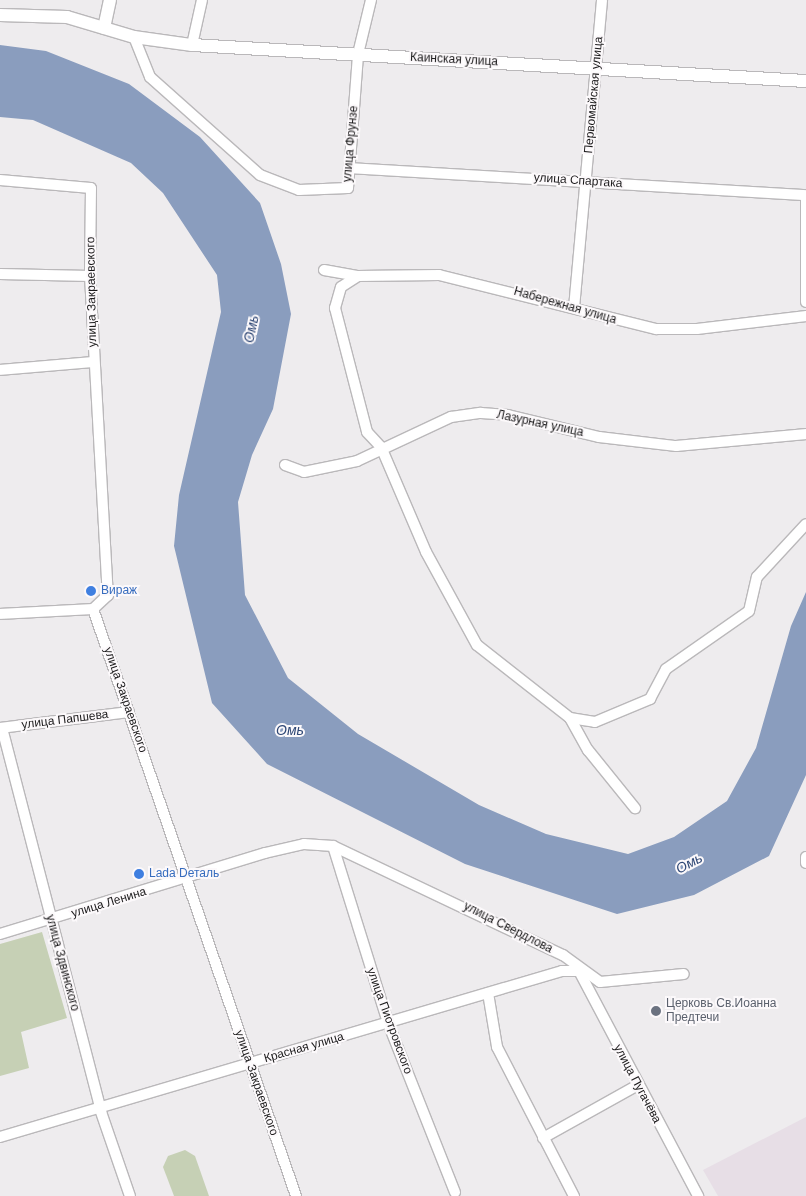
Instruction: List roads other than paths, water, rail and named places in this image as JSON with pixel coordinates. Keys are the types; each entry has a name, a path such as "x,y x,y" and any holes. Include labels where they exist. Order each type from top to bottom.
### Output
{"main road":[{"path":"104,28 110,0"},
{"name":"Каинская улица","path":"0,15 67,17 134,37 192,45 806,82"}],"street":[{"path":"192,45 202,0"},
{"name":"улица Фрунзе","path":"134,37 150,77 260,175 299,190 348,188 358,54 371,0"},
{"name":"Первомайская улица","path":"574,308 598,68 602,0"},
{"name":"улица Спартака","path":"349,168 586,181 806,196"},
{"name":"улица Закраевского","path":"0,180 91,188 90,276 108,595 93,609 296,1196"},
{"path":"806,196 806,302"},
{"name":"Набережная улица","path":"324,270 358,276 439,275 656,329 697,329 806,316"},
{"path":"0,274 90,276"},
{"path":"358,276 342,287 335,308 366,432 381,447 426,552 476,645 570,718 588,750 635,808"},
{"path":"0,370 94,362"},
{"name":"Лазурная улица","path":"285,465 304,472 357,460 381,447 451,417 481,413 676,446 806,434"},
{"path":"570,718 595,722 650,699 666,669 749,611 752,591 757,577 806,524"},
{"path":"0,614 93,609"},
{"name":"улица Папшева","path":"1,728 129,712"},
{"name":"улица Здвинского","path":"1,728 100,1106 130,1196"},
{"name":"улица Ленина","path":"0,934 51,921 296,846 333,846"},
{"name":"улица Свердлова","path":"333,846 563,955 579,971 600,982 684,974"},
{"name":"улица Пиотровского","path":"333,846 388,1023 455,1192"},
{"name":"Красная улица","path":"0,1136 562,971 579,971"},
{"name":"улица Пугачёва","path":"579,971 698,1196"},
{"path":"488,993 497,1047 574,1196"},
{"path":"543,1138 638,1085"}],"water":[{"name":"Омь","path":"0,45 46,51 129,84 200,137 260,203 281,264 291,314 273,409 252,455 238,502 245,595 288,678 358,734 479,805 546,834 628,854 674,837 727,801 756,748 791,626 806,592 806,775 769,856 694,895 617,914 465,864 267,764 212,703 174,546 179,495 221,312 217,275 163,193 131,163 33,120 0,117"}],"place":[{"name":"Вираж","path":"91,591"},
{"name":"Lada Dеталь","path":"139,874"},
{"name":"Церковь Св.Иоанна Предтечи","path":"656,1011"}]}
